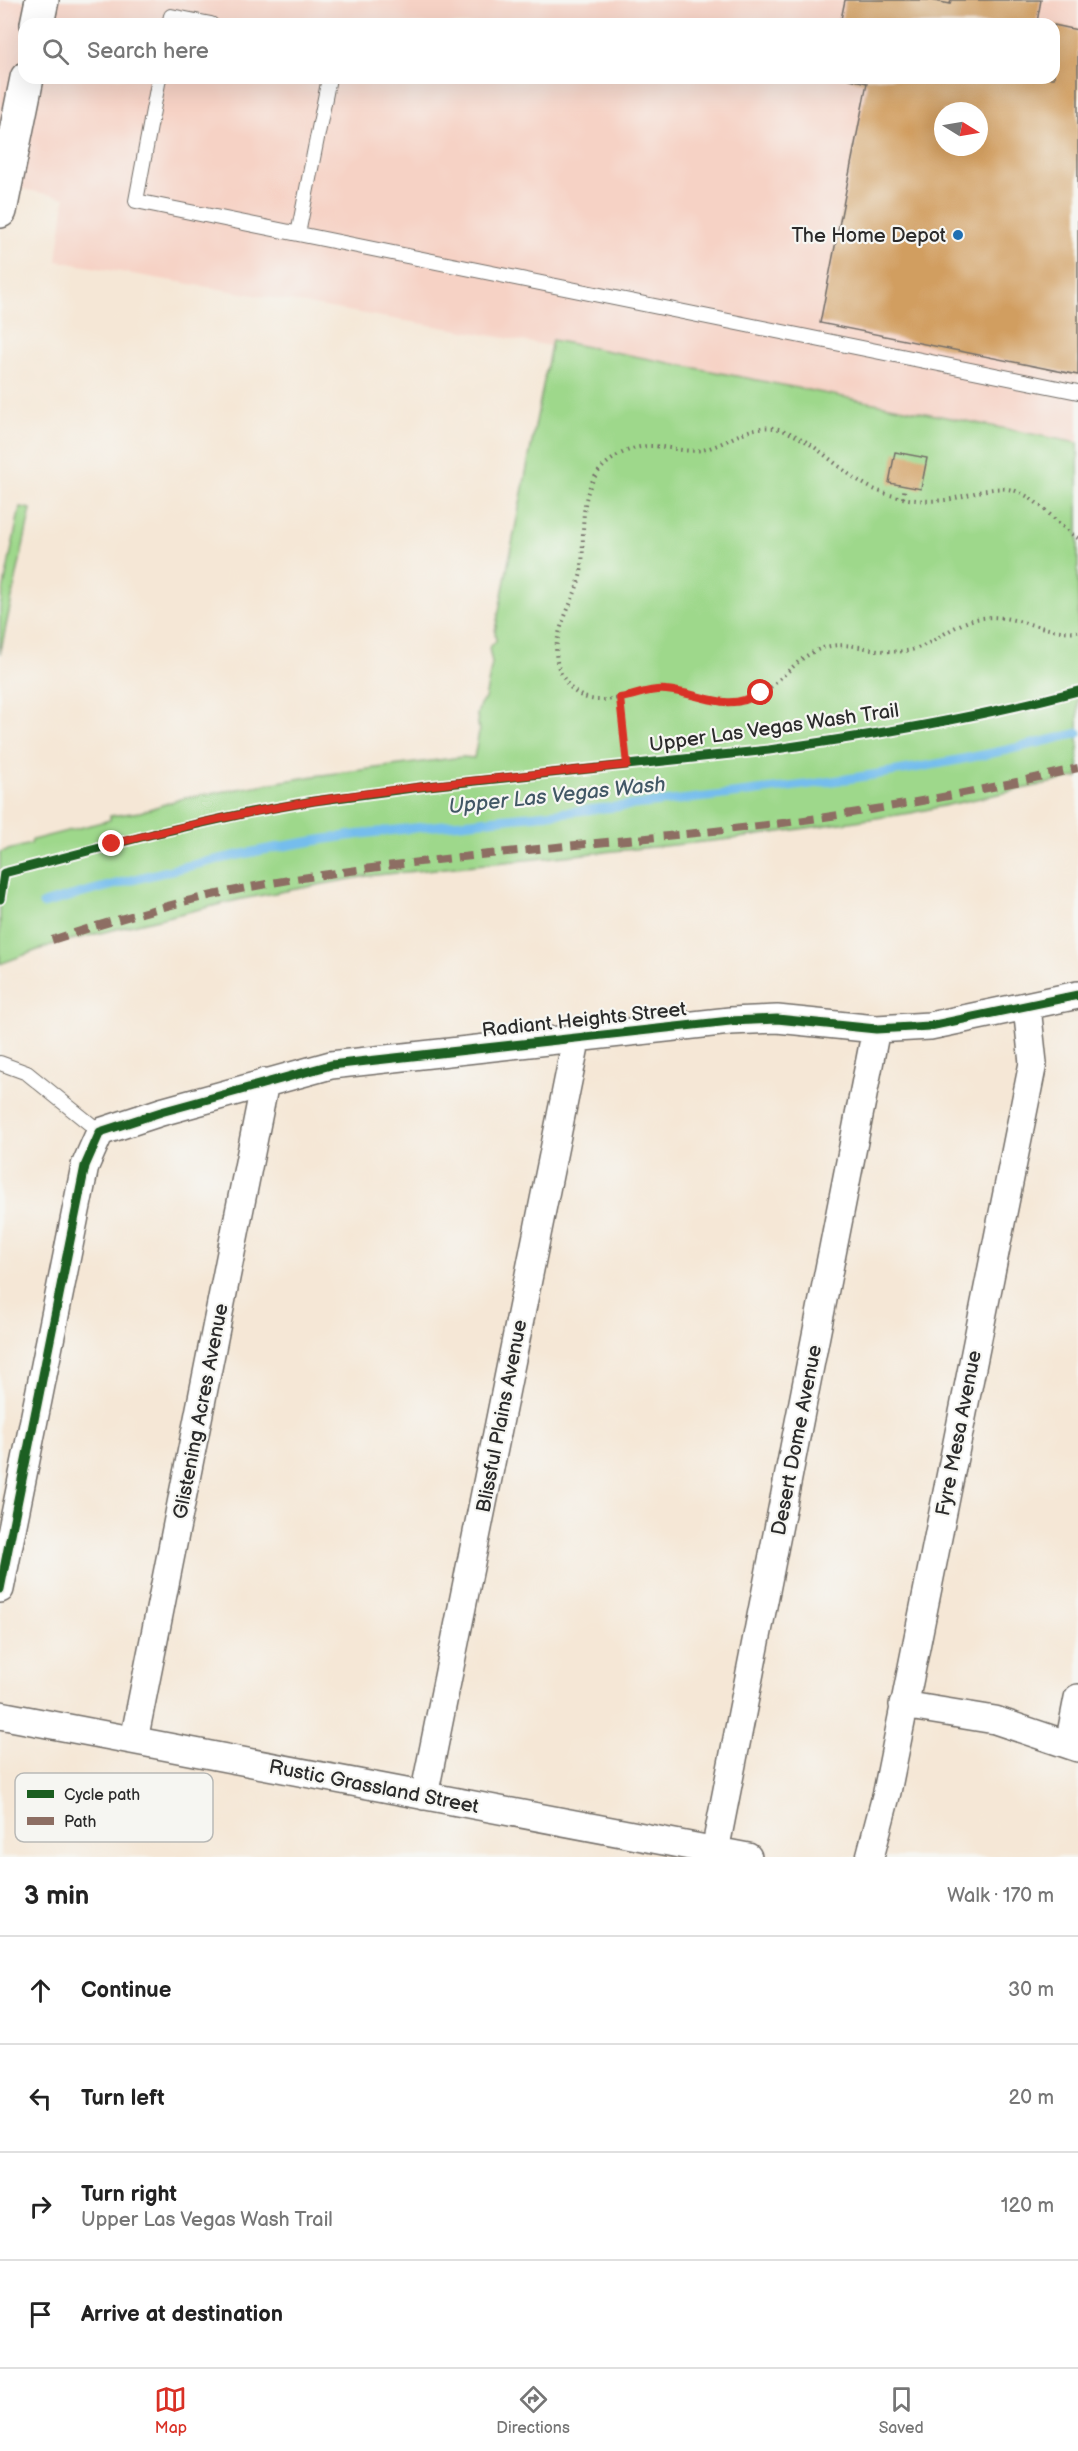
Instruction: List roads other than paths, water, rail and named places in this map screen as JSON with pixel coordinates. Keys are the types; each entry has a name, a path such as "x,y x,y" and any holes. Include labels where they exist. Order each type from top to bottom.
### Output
{"street":[{"path":"38,18 42,0"},
{"path":"0,211 26,84"},
{"name":"Radiant Heights Street","path":"100,1132 265,1082 330,1065 577,1036 730,1021 777,1019 876,1029 930,1026 1078,995"},
{"name":"Fyre Mesa Avenue","path":"870,1857 887,1792 1033,1063 1027,1007"},
{"name":"Desert Dome Avenue","path":"715,1851 876,1029"},
{"name":"Blissful Plains Avenue","path":"424,1796 577,1036"},
{"name":"Glistening Acres Avenue","path":"134,1740 265,1082"},
{"path":"0,1589 85,1166 100,1132"},
{"path":"903,1705 995,1720 1074,1746 1078,1698"},
{"name":"Rustic Grassland Street","path":"0,1715 748,1857"}],"lane":[{"path":"158,84 136,201 1078,392"},
{"path":"298,234 328,84"},
{"path":"0,1063 27,1073 100,1132"}],"waterway":[{"name":"Upper Las Vegas Wash","path":"43,904 194,865 308,842 385,831 790,787 935,764 1078,733"}],"place":[{"name":"The Home Depot","path":"958,235"}]}
